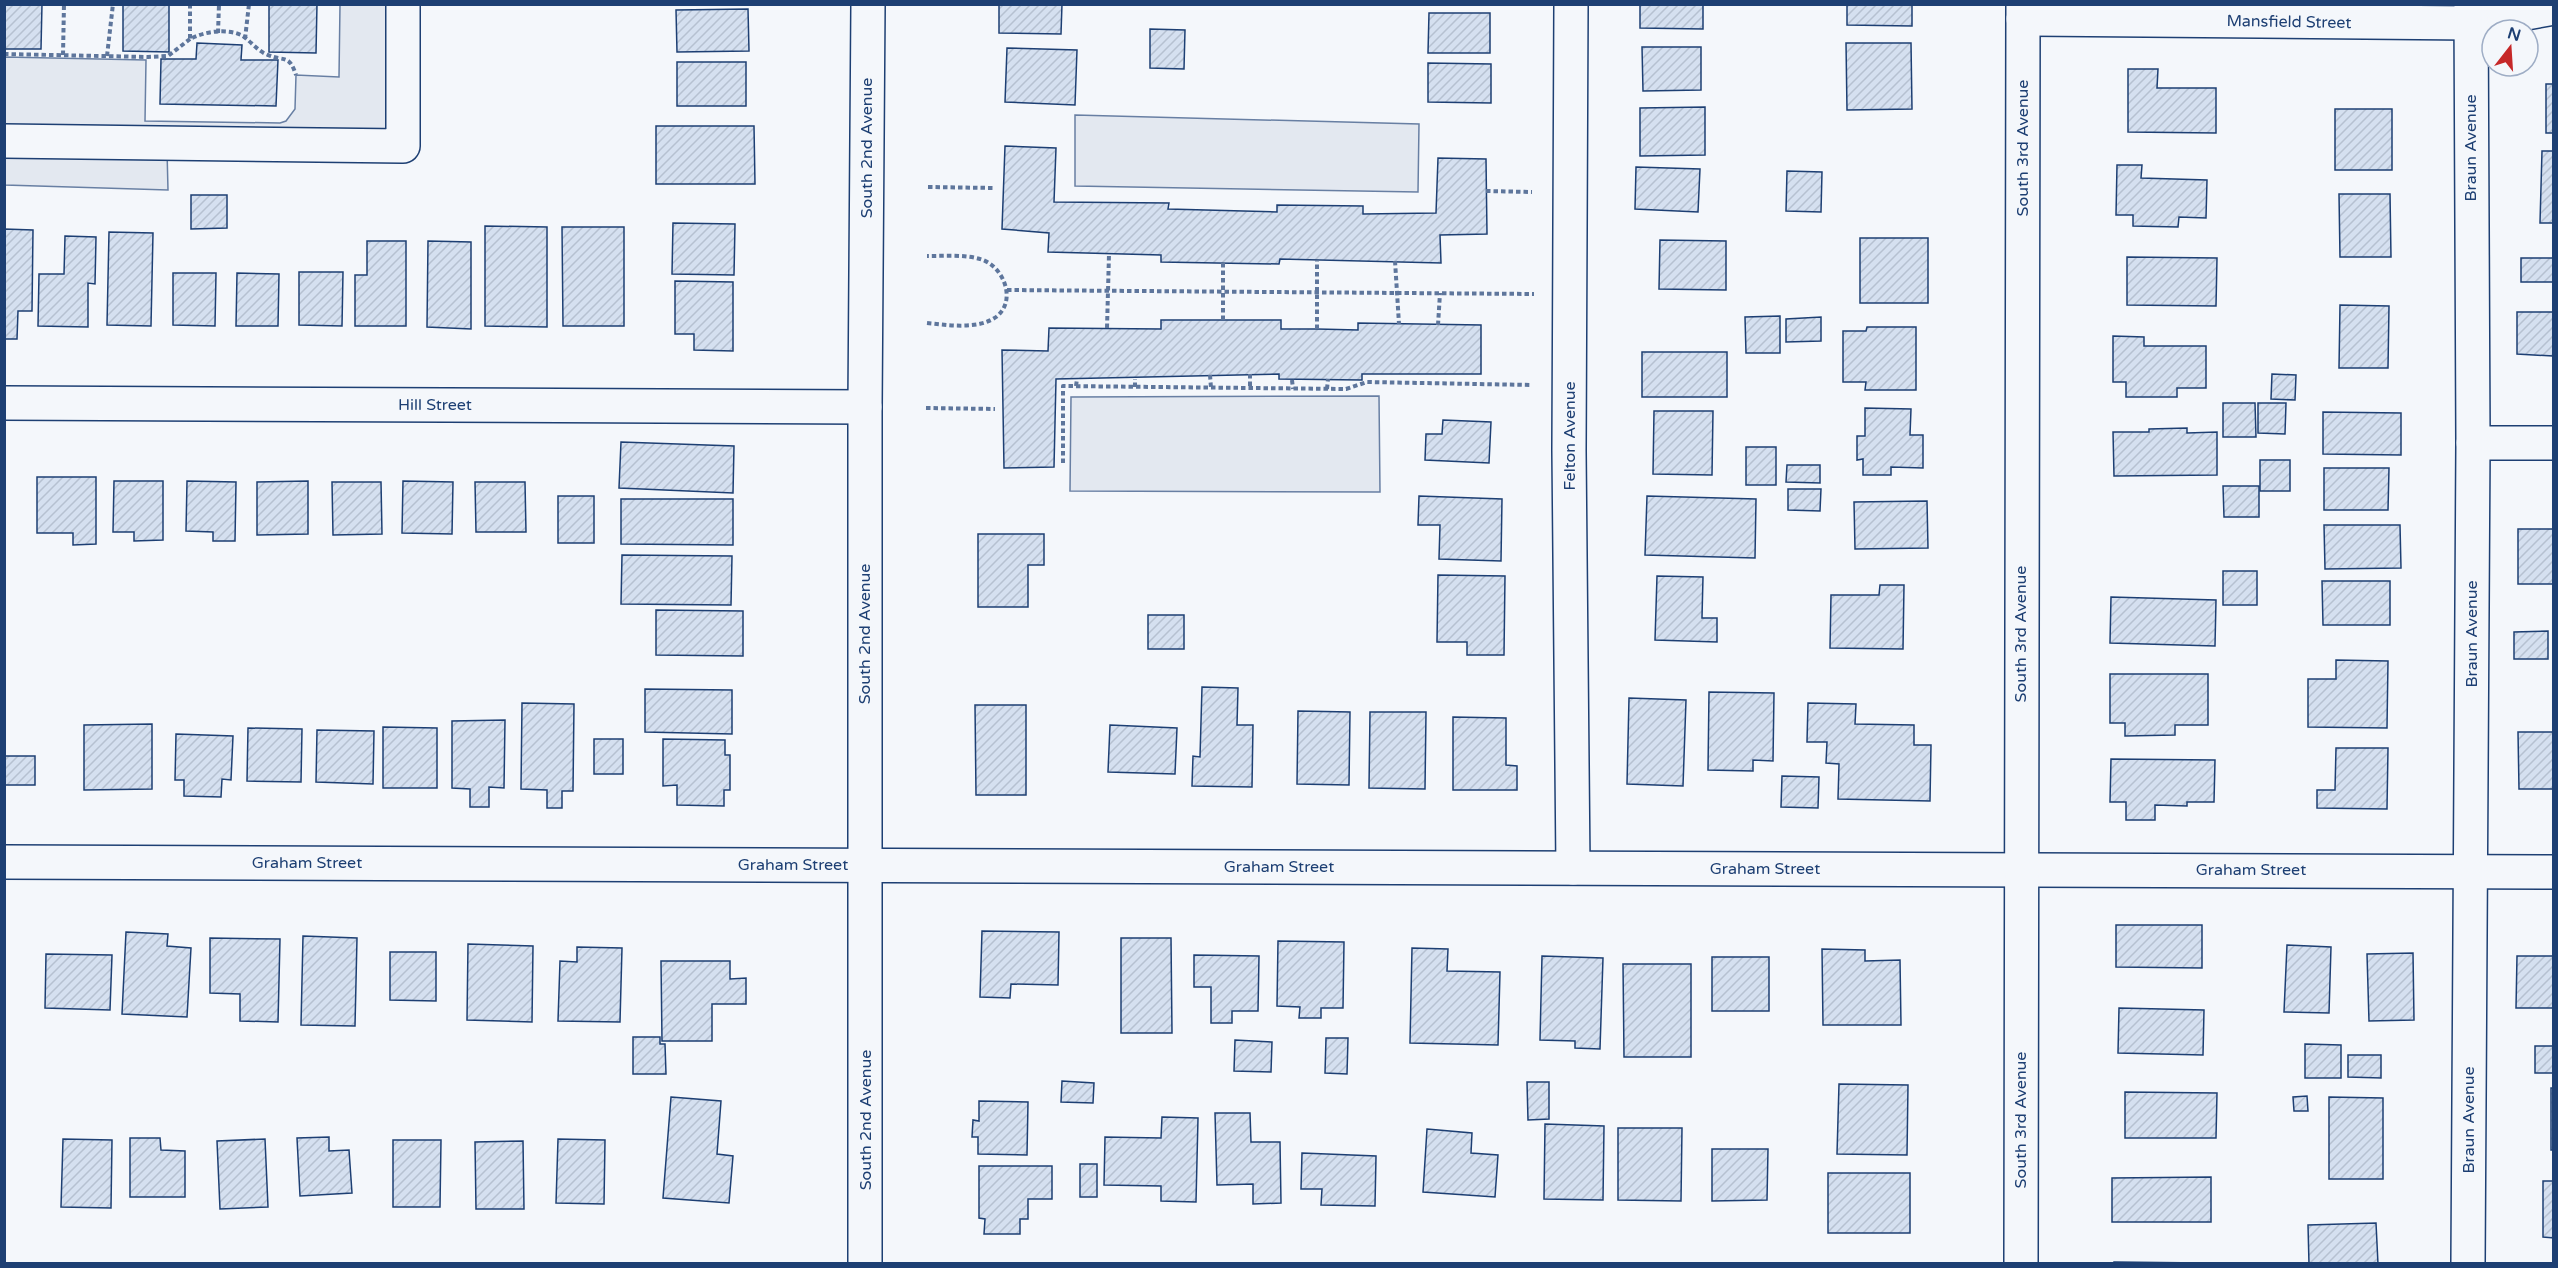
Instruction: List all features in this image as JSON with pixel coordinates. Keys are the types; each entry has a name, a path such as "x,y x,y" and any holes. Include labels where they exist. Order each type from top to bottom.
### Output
{"street":[{"path":"4,141 403,146 403,4"},
{"name":"South 2nd Avenue","path":"865,1263 865,406 868,4"},
{"name":"Felton Avenue","path":"1571,4 1573,868"},
{"name":"Mansfield Street","path":"2023,12 2471,14 2553,8"},
{"name":"South 3rd Avenue","path":"2021,1263 2023,12"},
{"name":"Braun Avenue","path":"2468,1263 2473,443 2471,14"},
{"name":"Hill Street","path":"4,403 865,406"},
{"path":"2473,443 2553,443"},
{"name":"Graham Street","path":"4,862 2553,872"}],"path":[{"path":"63,55 64,4"},
{"path":"107,57 113,4"},
{"path":"190,4 190,39"},
{"path":"218,33 219,4"},
{"path":"245,39 249,4"},
{"path":"4,54 168,56 203,32 231,32 267,55 287,59 292,63 296,75"},
{"path":"928,187 995,188"},
{"path":"1486,191 1532,192"},
{"path":"1107,328 1109,254"},
{"path":"927,256 972,257 984,260 1000,272 1007,290 1005,301 996,317 972,325 927,323"},
{"path":"1317,260 1317,329"},
{"path":"1395,261 1399,324"},
{"path":"1223,263 1223,320"},
{"path":"1007,290 1570,294"},
{"path":"1438,325 1440,293"},
{"path":"1250,374 1250,388"},
{"path":"1210,375 1211,388"},
{"path":"1076,387 1077,379"},
{"path":"1135,379 1135,387"},
{"path":"1292,380 1293,389"},
{"path":"1327,389 1328,380"},
{"path":"1064,463 1063,386 1346,389 1367,382 1532,385"},
{"path":"926,408 995,409"}],"shaded area":[{"path":"340,5 415,5 413,152 167,150 168,190 5,185 5,57 146,60 145,121 280,123 286,121 295,109 296,75 339,77"},
{"path":"1075,115 1419,124 1418,192 1075,186"},
{"path":"1379,396 1380,492 1070,491 1071,397"}],"building":[{"path":"4,4 42,4 41,49 4,49"},
{"path":"123,4 169,4 169,52 123,51"},
{"path":"269,4 317,4 316,53 269,52"},
{"path":"999,4 1062,4 1061,34 999,33"},
{"path":"1640,4 1703,4 1703,29 1640,28"},
{"path":"1847,4 1912,4 1912,26 1847,25"},
{"path":"748,9 749,51 677,52 676,10"},
{"path":"1429,13 1490,13 1490,53 1428,53"},
{"path":"1150,29 1185,30 1184,69 1150,68"},
{"path":"197,43 242,45 241,60 278,60 276,106 160,104 161,59 196,59"},
{"path":"1846,43 1911,43 1912,109 1847,110"},
{"path":"1642,47 1701,47 1701,90 1643,91"},
{"path":"1007,48 1077,50 1075,105 1005,102"},
{"path":"677,62 746,62 746,106 677,106"},
{"path":"1428,63 1491,64 1491,103 1428,102"},
{"path":"2128,69 2158,69 2157,88 2216,88 2216,133 2128,132"},
{"path":"2546,84 2554,84 2554,133 2546,133"},
{"path":"1705,107 1705,155 1640,156 1640,108"},
{"path":"2335,109 2392,109 2392,170 2335,170"},
{"path":"656,126 754,126 755,184 656,184"},
{"path":"1005,146 1056,148 1054,202 1169,203 1168,209 1277,212 1277,205 1363,206 1363,214 1436,213 1438,158 1486,159 1487,234 1440,235 1441,263 1280,259 1279,264 1161,262 1161,255 1048,252 1049,233 1002,229"},
{"path":"2542,151 2554,151 2554,223 2540,223"},
{"path":"2117,165 2142,165 2141,178 2207,180 2206,218 2179,217 2178,227 2133,226 2133,215 2116,215"},
{"path":"1636,167 1700,169 1698,212 1635,209"},
{"path":"1787,171 1822,172 1821,212 1786,211"},
{"path":"2339,194 2390,194 2391,257 2340,257"},
{"path":"191,195 227,195 227,228 191,229"},
{"path":"673,223 735,224 734,275 672,274"},
{"path":"485,226 547,227 547,327 485,326"},
{"path":"562,227 624,227 624,326 563,326"},
{"path":"4,229 33,230 32,311 18,311 17,339 4,339"},
{"path":"109,232 153,233 151,326 107,325"},
{"path":"65,236 96,237 95,284 88,283 88,327 38,326 39,274 64,274"},
{"path":"1860,238 1928,238 1928,303 1860,303"},
{"path":"1660,240 1726,241 1726,290 1659,289"},
{"path":"367,241 406,241 406,326 355,326 355,275 367,275"},
{"path":"428,241 471,242 471,329 427,327"},
{"path":"2127,257 2217,258 2216,306 2127,305"},
{"path":"2521,258 2554,258 2554,282 2521,282"},
{"path":"299,272 343,272 342,326 299,325"},
{"path":"173,273 216,273 215,326 173,325"},
{"path":"237,273 279,274 278,326 236,326"},
{"path":"675,281 733,282 733,351 694,350 694,334 675,334"},
{"path":"2340,305 2389,306 2388,368 2339,368"},
{"path":"2517,312 2554,312 2554,364 2553,356 2517,354"},
{"path":"1780,316 1780,353 1746,353 1745,317"},
{"path":"1821,317 1821,341 1786,342 1786,319"},
{"path":"1161,320 1281,320 1281,329 1358,330 1358,323 1481,325 1481,374 1362,374 1362,380 1279,379 1279,374 1056,379 1054,467 1004,468 1002,350 1048,351 1049,328 1161,329"},
{"path":"1867,327 1916,327 1916,390 1865,390 1866,382 1843,382 1843,331 1866,331"},
{"path":"2113,336 2144,337 2144,346 2206,346 2206,388 2177,388 2177,397 2126,397 2126,382 2113,382"},
{"path":"1642,352 1727,352 1727,397 1642,397"},
{"path":"2272,374 2296,375 2295,400 2271,399"},
{"path":"2223,403 2255,403 2256,437 2223,437"},
{"path":"2258,403 2286,403 2285,434 2258,433"},
{"path":"1865,408 1911,409 1910,435 1923,435 1923,468 1891,467 1891,475 1863,475 1863,459 1857,460 1857,436 1865,436"},
{"path":"1654,411 1713,411 1712,475 1653,474"},
{"path":"2323,412 2401,413 2401,455 2323,454"},
{"path":"1443,420 1491,422 1489,463 1425,460 1426,434 1442,434"},
{"path":"2187,428 2187,433 2217,432 2217,475 2114,476 2113,432 2149,432 2149,429"},
{"path":"621,442 734,446 733,493 619,488"},
{"path":"1746,447 1776,447 1776,485 1746,485"},
{"path":"2260,460 2290,460 2290,491 2260,491"},
{"path":"1787,465 1820,465 1820,483 1786,482"},
{"path":"2324,468 2389,468 2388,510 2324,510"},
{"path":"37,477 96,477 96,544 73,545 73,533 37,533"},
{"path":"114,481 163,481 163,540 134,541 134,532 113,532"},
{"path":"187,481 236,482 235,541 213,541 213,532 186,531"},
{"path":"308,481 308,534 257,535 257,482"},
{"path":"403,481 453,482 452,534 402,533"},
{"path":"332,482 381,482 382,534 333,535"},
{"path":"475,482 525,482 526,532 476,532"},
{"path":"2223,486 2259,486 2259,517 2224,517"},
{"path":"1788,489 1821,489 1820,511 1788,510"},
{"path":"558,496 594,496 594,543 558,543"},
{"path":"1419,496 1502,499 1501,561 1439,559 1440,525 1418,525"},
{"path":"1647,496 1756,499 1755,558 1645,555"},
{"path":"621,499 733,499 733,545 621,544"},
{"path":"1927,501 1928,548 1855,549 1854,502"},
{"path":"2324,525 2400,525 2401,568 2325,569"},
{"path":"2518,529 2554,529 2554,584 2518,584"},
{"path":"978,534 1044,534 1044,565 1028,565 1028,607 978,607"},
{"path":"622,555 732,556 731,605 621,604"},
{"path":"2223,571 2257,571 2257,605 2223,605"},
{"path":"1438,575 1505,576 1504,655 1467,655 1467,642 1437,642"},
{"path":"1657,576 1703,577 1702,618 1717,618 1717,642 1655,640"},
{"path":"2322,581 2390,581 2390,625 2323,625"},
{"path":"1880,585 1904,585 1903,649 1830,648 1831,595 1879,595"},
{"path":"2111,597 2216,600 2215,646 2110,643"},
{"path":"656,610 743,611 743,656 656,655"},
{"path":"1148,615 1184,615 1184,649 1148,649"},
{"path":"2548,631 2548,659 2514,659 2514,632"},
{"path":"2336,660 2388,661 2387,728 2308,727 2308,679 2336,679"},
{"path":"2110,674 2208,674 2208,725 2175,725 2175,735 2125,736 2125,723 2110,723"},
{"path":"1202,687 1238,688 1237,725 1253,725 1252,787 1192,786 1193,756 1200,757"},
{"path":"645,689 732,690 732,734 645,732"},
{"path":"1709,692 1774,693 1773,761 1753,760 1753,771 1708,770"},
{"path":"1629,698 1686,700 1683,786 1627,784"},
{"path":"522,703 574,704 573,791 562,791 562,808 547,808 547,790 521,789"},
{"path":"1808,703 1856,704 1855,724 1914,725 1914,745 1931,745 1930,801 1838,799 1839,764 1826,763 1827,742 1807,742"},
{"path":"975,705 1026,705 1026,795 976,795"},
{"path":"1298,711 1350,712 1349,785 1297,784"},
{"path":"1370,712 1426,712 1425,789 1369,788"},
{"path":"1453,717 1506,718 1506,765 1517,766 1517,790 1453,790"},
{"path":"505,720 504,788 489,787 489,807 470,807 470,789 452,788 452,721"},
{"path":"152,724 152,789 84,790 84,725"},
{"path":"1110,725 1177,728 1175,774 1108,772"},
{"path":"383,727 437,728 437,788 383,788"},
{"path":"248,728 302,729 301,782 247,781"},
{"path":"317,730 374,731 373,784 316,782"},
{"path":"2518,732 2554,732 2554,789 2519,789"},
{"path":"176,734 233,736 231,780 222,779 221,797 184,796 184,780 175,780"},
{"path":"594,739 623,739 623,774 594,774"},
{"path":"663,739 725,740 725,755 730,755 730,790 724,790 724,806 677,805 677,785 663,786"},
{"path":"2336,748 2388,748 2387,809 2317,808 2317,790 2335,790"},
{"path":"4,756 35,756 35,785 4,785"},
{"path":"2111,759 2215,760 2214,802 2187,802 2187,806 2155,805 2155,820 2126,820 2126,802 2110,802"},
{"path":"1782,776 1819,777 1818,808 1781,807"},
{"path":"2116,925 2202,925 2202,968 2116,967"},
{"path":"982,931 1059,932 1058,985 1011,984 1010,998 980,997"},
{"path":"126,932 168,934 167,946 191,948 187,1017 122,1014"},
{"path":"303,936 357,938 355,1026 301,1025"},
{"path":"210,938 280,939 278,1022 240,1021 240,994 210,993"},
{"path":"1121,938 1171,938 1172,1033 1121,1033"},
{"path":"1278,941 1344,942 1343,1008 1321,1008 1321,1018 1299,1018 1300,1007 1277,1006"},
{"path":"468,944 533,946 532,1022 467,1020"},
{"path":"2287,945 2331,947 2329,1013 2284,1012"},
{"path":"577,947 622,948 620,1022 558,1021 560,961 577,962"},
{"path":"1412,948 1448,949 1447,971 1500,972 1498,1045 1410,1043"},
{"path":"1822,949 1865,950 1865,961 1900,960 1901,1025 1823,1025"},
{"path":"390,952 436,952 436,1001 390,1000"},
{"path":"2413,953 2414,1020 2369,1021 2367,954"},
{"path":"46,954 112,955 110,1010 45,1008"},
{"path":"1194,955 1259,956 1258,1011 1232,1011 1232,1023 1211,1023 1211,987 1194,987"},
{"path":"1542,956 1603,958 1600,1049 1575,1048 1575,1041 1540,1040"},
{"path":"2517,956 2554,956 2554,1008 2516,1008"},
{"path":"1712,957 1769,957 1769,1011 1712,1011"},
{"path":"661,961 730,961 730,979 746,978 746,1004 712,1004 712,1041 662,1041"},
{"path":"1623,964 1691,964 1691,1057 1624,1057"},
{"path":"2119,1008 2204,1010 2203,1055 2118,1053"},
{"path":"633,1037 660,1037 660,1044 665,1044 666,1074 633,1074"},
{"path":"1326,1038 1348,1038 1347,1074 1325,1073"},
{"path":"1235,1040 1272,1042 1271,1072 1234,1071"},
{"path":"2305,1044 2341,1045 2341,1078 2305,1078"},
{"path":"2535,1046 2554,1046 2554,1073 2535,1073"},
{"path":"2348,1055 2381,1055 2381,1078 2348,1077"},
{"path":"1062,1081 1094,1083 1093,1103 1061,1102"},
{"path":"1527,1082 1549,1082 1549,1119 1528,1120"},
{"path":"1839,1084 1908,1085 1907,1155 1837,1154"},
{"path":"2551,1088 2554,1088 2554,1150 2551,1150"},
{"path":"2125,1092 2217,1093 2216,1138 2125,1138"},
{"path":"2307,1096 2308,1111 2294,1111 2293,1097"},
{"path":"671,1097 721,1101 717,1154 733,1156 729,1203 663,1198"},
{"path":"2329,1097 2383,1098 2383,1179 2329,1179"},
{"path":"979,1101 1028,1102 1027,1155 978,1154 978,1137 972,1137 973,1120 979,1121"},
{"path":"1215,1113 1250,1113 1251,1142 1280,1142 1281,1203 1253,1204 1253,1184 1217,1185"},
{"path":"1162,1117 1198,1118 1196,1202 1161,1201 1161,1186 1104,1185 1105,1137 1161,1138"},
{"path":"1545,1124 1604,1126 1603,1200 1544,1199"},
{"path":"1618,1128 1682,1128 1681,1201 1618,1200"},
{"path":"1427,1129 1472,1133 1471,1153 1498,1155 1495,1197 1423,1192"},
{"path":"329,1137 329,1151 349,1150 352,1193 300,1196 297,1138"},
{"path":"130,1138 160,1138 161,1150 185,1151 185,1197 130,1197"},
{"path":"63,1139 112,1140 111,1208 61,1207"},
{"path":"265,1139 268,1207 220,1209 217,1141"},
{"path":"558,1139 605,1140 604,1204 556,1203"},
{"path":"393,1140 441,1140 440,1207 393,1207"},
{"path":"523,1141 524,1209 476,1209 475,1142"},
{"path":"1712,1149 1768,1149 1767,1200 1712,1201"},
{"path":"1302,1153 1376,1156 1375,1206 1321,1205 1322,1189 1301,1189"},
{"path":"1080,1164 1097,1164 1097,1197 1080,1197"},
{"path":"979,1166 1052,1166 1052,1199 1028,1199 1028,1219 1020,1219 1020,1234 984,1234 985,1219 979,1218"},
{"path":"1828,1173 1910,1173 1910,1233 1828,1233"},
{"path":"2211,1177 2211,1222 2112,1222 2112,1178"},
{"path":"2543,1181 2554,1181 2554,1238 2543,1237"},
{"path":"2376,1223 2378,1264 2309,1264 2308,1225"},
{"path":"2114,1262 2204,1263 2204,1264 2114,1264"}]}
